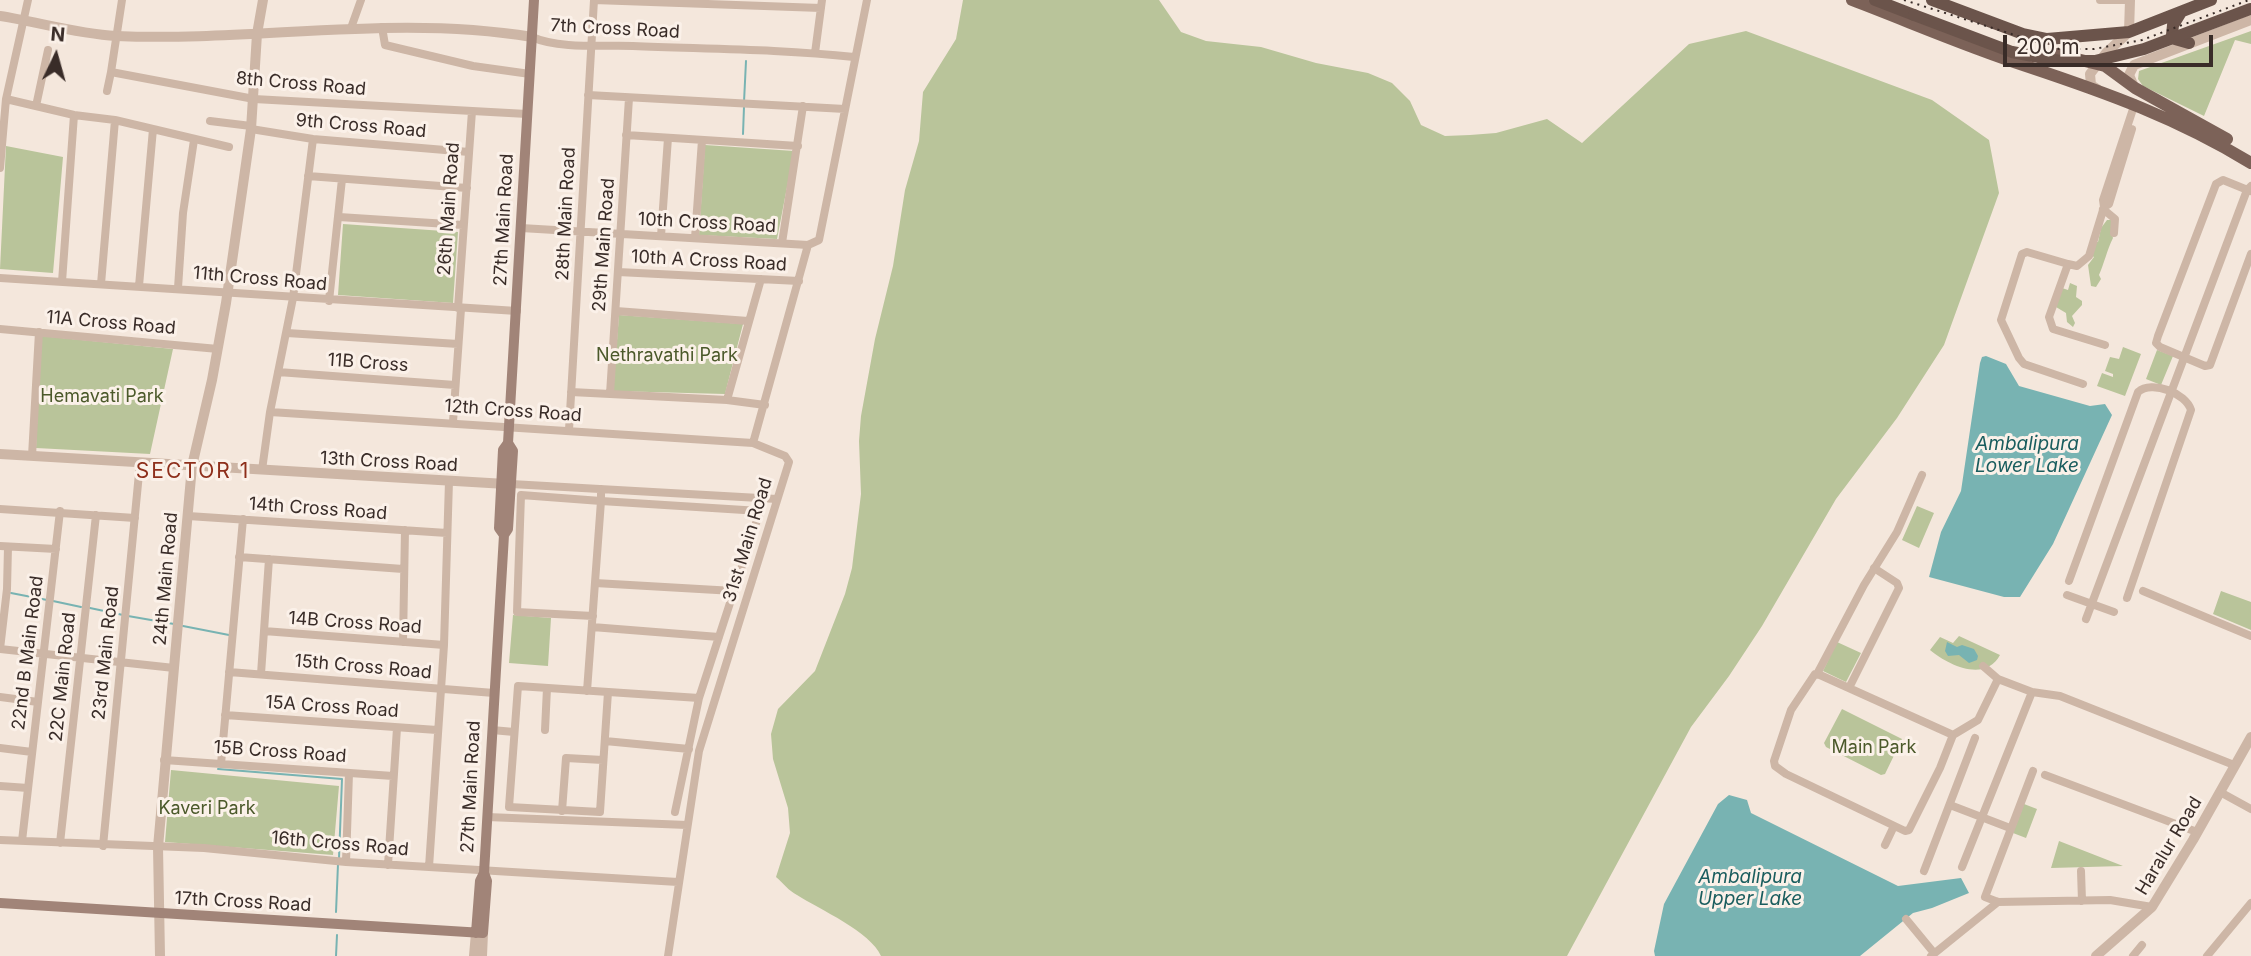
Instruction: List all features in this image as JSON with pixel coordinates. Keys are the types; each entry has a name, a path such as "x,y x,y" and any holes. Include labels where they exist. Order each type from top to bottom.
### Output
{"highway":[{"path":"1875,0 2012,51 2060,61 2095,61 2144,49 2251,9"},
{"path":"1931,0 2035,38 2047,39 2129,32 2211,0"},
{"path":"2181,12 2173,25 2172,35 2175,39 2189,43"}],"main road":[{"name":"27th Main Road","path":"480,933 480,881 484,871 504,535 499,528 506,484 503,450 508,443 510,427 534,0"},
{"path":"1852,0 2137,104 2180,123 2251,163"},
{"path":"2047,39 2057,54 2057,67 2050,73"},
{"path":"2057,54 2105,66 2134,88 2251,153"},
{"path":"2104,92 2109,82 2114,79 2123,80"},
{"name":"17th Cross Road","path":"0,903 480,933"}],"street":[{"path":"0,168 5,82 28,0"},
{"path":"107,91 122,1 112,0"},
{"path":"351,28 361,0"},
{"path":"594,0 821,4 815,53"},
{"name":"28th Main Road","path":"569,430 594,0"},
{"path":"753,443 808,245 819,240 867,0"},
{"path":"2100,0 2130,0 2129,32 2090,74 2091,85 2104,92"},
{"name":"24th Main Road","path":"160,956 158,847 192,466 228,291 251,128 260,1"},
{"name":"7th Cross Road","path":"0,16 115,36 257,34 415,26 532,37 542,42 815,53 854,57"},
{"path":"2134,88 2129,75 2134,65 2251,20"},
{"path":"382,27 385,46 451,61 530,74"},
{"path":"36,106 48,50"},
{"name":"8th Cross Road","path":"111,72 254,99 527,114"},
{"path":"588,96 845,109"},
{"name":"29th Main Road","path":"610,394 629,98"},
{"path":"6,99 74,115 115,120 229,147"},
{"path":"2008,281 2016,259 2027,252 2077,266 2086,260 2104,208 2109,204 2137,104"},
{"path":"782,243 803,106"},
{"name":"26th Main Road","path":"453,422 472,111"},
{"path":"62,282 74,115"},
{"path":"101,284 115,120"},
{"name":"9th Cross Road","path":"210,121 313,139 469,152"},
{"path":"139,286 153,129"},
{"path":"626,135 798,146"},
{"path":"661,236 668,138"},
{"path":"262,470 270,412 288,333 313,139"},
{"path":"178,288 183,214 194,140"},
{"path":"695,238 702,140"},
{"path":"308,176 467,187"},
{"path":"329,301 342,179"},
{"path":"2086,619 2091,603 2185,359 2250,189 2222,180 2216,184 2156,343 2185,359 2210,365 2251,254"},
{"path":"2104,208 2115,219 2114,233"},
{"path":"339,217 463,225"},
{"name":"10th Cross Road","path":"521,228 808,245"},
{"path":"2010,352 1996,324 2001,320 2022,254"},
{"path":"2068,264 2049,317 2051,326 2053,329 2105,345"},
{"name":"10th A Cross Road","path":"618,272 799,281"},
{"name":"11th Cross Road","path":"0,278 517,311"},
{"path":"727,400 761,279"},
{"path":"616,311 748,321"},
{"path":"2001,320 2024,364 2083,384"},
{"name":"11A Cross Road","path":"0,329 218,349"},
{"path":"33,456 39,332"},
{"path":"288,333 458,344"},
{"name":"11B Cross","path":"278,372 455,385"},
{"path":"2069,581 2138,392 2148,387 2172,392 2183,398 2191,410 2127,598"},
{"path":"571,392 727,400 765,405"},
{"name":"12th Cross Road","path":"270,412 753,443"},
{"name":"31st Main Road","path":"668,956 699,751 788,458 753,443"},
{"name":"13th Cross Road","path":"0,454 777,499"},
{"name":"23rd Main Road","path":"103,846 140,463"},
{"path":"1922,475 1897,532 1874,568 1817,674 1791,710 1775,756 1775,766 1786,774 1894,826 1909,830 1953,735 1978,720 1998,680"},
{"path":"429,867 444,645 449,481"},
{"path":"587,691 601,489"},
{"path":"593,616 517,612 521,495 760,511 699,698 675,812"},
{"path":"0,509 135,518"},
{"name":"22nd B Main Road","path":"22,841 60,512"},
{"name":"22C Main Road","path":"60,843 96,515"},
{"name":"14th Cross Road","path":"188,516 447,533"},
{"path":"220,764 243,519"},
{"path":"403,642 405,530"},
{"path":"56,549 4,546 0,649 174,668"},
{"path":"239,557 403,569"},
{"path":"261,674 269,559"},
{"path":"1849,688 1899,586 1874,568"},
{"path":"595,583 734,591"},
{"path":"2143,591 2251,636"},
{"path":"2067,595 2114,611"},
{"path":"592,627 719,637"},
{"name":"14B Cross Road","path":"264,631 444,645"},
{"path":"1983,666 1998,680 2032,692 2060,695 2234,765"},
{"name":"15th Cross Road","path":"229,672 494,693"},
{"path":"1817,674 1953,735"},
{"path":"608,692 600,812 509,807 518,686 699,698"},
{"path":"545,730 547,688"},
{"path":"1962,867 2032,692"},
{"path":"0,697 38,702"},
{"name":"15A Cross Road","path":"225,715 437,730"},
{"path":"388,865 397,728"},
{"path":"492,730 514,732"},
{"name":"Haralur Road","path":"2096,956 2152,907 2251,737"},
{"path":"1924,871 1975,738"},
{"path":"605,741 689,748"},
{"path":"0,748 32,752"},
{"path":"562,811 566,758 603,760"},
{"name":"15B Cross Road","path":"164,760 393,776"},
{"path":"2033,771 1985,897 1998,902 2110,900 2152,907"},
{"path":"342,862 349,773"},
{"path":"2045,775 2197,832"},
{"path":"0,786 28,788"},
{"path":"2220,792 2251,809"},
{"path":"1950,805 2010,828"},
{"path":"487,817 688,824"},
{"path":"1885,845 1894,826"},
{"name":"16th Cross Road","path":"0,840 204,849 342,862 678,882"},
{"path":"2081,872 2082,901"},
{"path":"1906,919 1932,955 1998,902"},
{"path":"2207,956 2251,903"},
{"name":"27th Main Road","path":"474,956 480,933"},
{"name":"27th Main Road","path":"480,933 482,956"},
{"path":"2133,956 2143,945"}],"green space":[{"path":"963,0 1159,0 1181,32 1206,41 1261,47 1316,63 1368,73 1392,83 1410,101 1421,125 1445,136 1496,133 1547,119 1582,143 1689,44 1746,31 1932,100 1989,140 1999,193 1944,345 1897,418 1836,499 1762,626 1691,727 1567,956 881,956 867,938 794,893 776,877 790,833 788,808 773,759 771,734 778,709 815,671 845,594 852,568 861,494 861,416 875,339 893,266 905,190 919,141 923,92 956,39"},
{"path":"2251,31 2251,44 2235,40 2204,116 2143,86 2138,79 2139,71"},
{"path":"705,145 794,151 777,239 699,235"},
{"path":"6,146 63,157 53,273 0,269"},
{"path":"2107,220 2113,220 2113,238 2099,275 2101,279 2096,287 2091,286 2088,265 2094,257 2095,242 2098,242 2101,228"},
{"path":"343,224 458,232 453,303 338,295"},
{"path":"2070,283 2077,286 2076,297 2082,301 2082,305 2072,316 2075,323 2073,327 2067,322 2066,313 2056,307 2062,288 2068,290"},
{"name":"Nethravathi Park","path":"619,315 743,324 725,394 613,391"},
{"name":"Hemavati Park","path":"41,336 173,349 150,454 36,448"},
{"path":"2123,347 2141,354 2125,396 2097,386 2102,373 2113,377 2113,374 2105,371 2110,357 2119,359"},
{"path":"2157,350 2173,356 2161,385 2146,379"},
{"path":"1917,506 1934,513 1919,548 1902,540"},
{"path":"2221,591 2251,602 2251,630 2213,614"},
{"path":"513,615 551,618 548,666 509,663"},
{"path":"1959,636 2000,655 1985,668 1976,670 1956,666 1930,650 1940,637 1953,643"},
{"path":"1837,642 1861,653 1846,682 1823,671"},
{"name":"Main Park","path":"1842,709 1902,739 1885,774 1881,775 1826,747 1824,743"},
{"name":"Kaveri Park","path":"171,770 339,786 333,855 165,842"},
{"path":"2024,804 2037,809 2026,838 2013,833"},
{"path":"2059,841 2123,866 2051,868"}],"water":[{"name":"Ambalipura Lower Lake","path":"1982,357 2006,364 2019,386 2090,406 2105,404 2112,415 2053,544 2020,597 2004,597 1929,577 1941,532 1961,491 1980,363"},
{"path":"1947,642 1957,647 1962,645 1974,649 1977,660 1969,663 1959,655 1948,656 1945,651"},
{"name":"Ambalipura Upper Lake","path":"1729,795 1747,800 1751,813 1898,886 1961,878 1969,893 1913,913 1860,956 1655,956 1664,904 1718,804"}],"waterway":[{"path":"744,102 746,61"},
{"path":"743,134 744,107"},
{"path":"11,593 47,600"},
{"path":"53,601 81,607"},
{"path":"90,608 123,615"},
{"path":"128,616 174,624"},
{"path":"183,626 229,635"},
{"path":"218,769 342,779 339,858"},
{"path":"336,912 338,864"},
{"path":"336,956 337,935"}],"railway":[{"path":"1904,0 2059,49 2094,49 2142,40 2249,0"}],"district":[{"name":"SECTOR 1","path":"193,472"}]}
